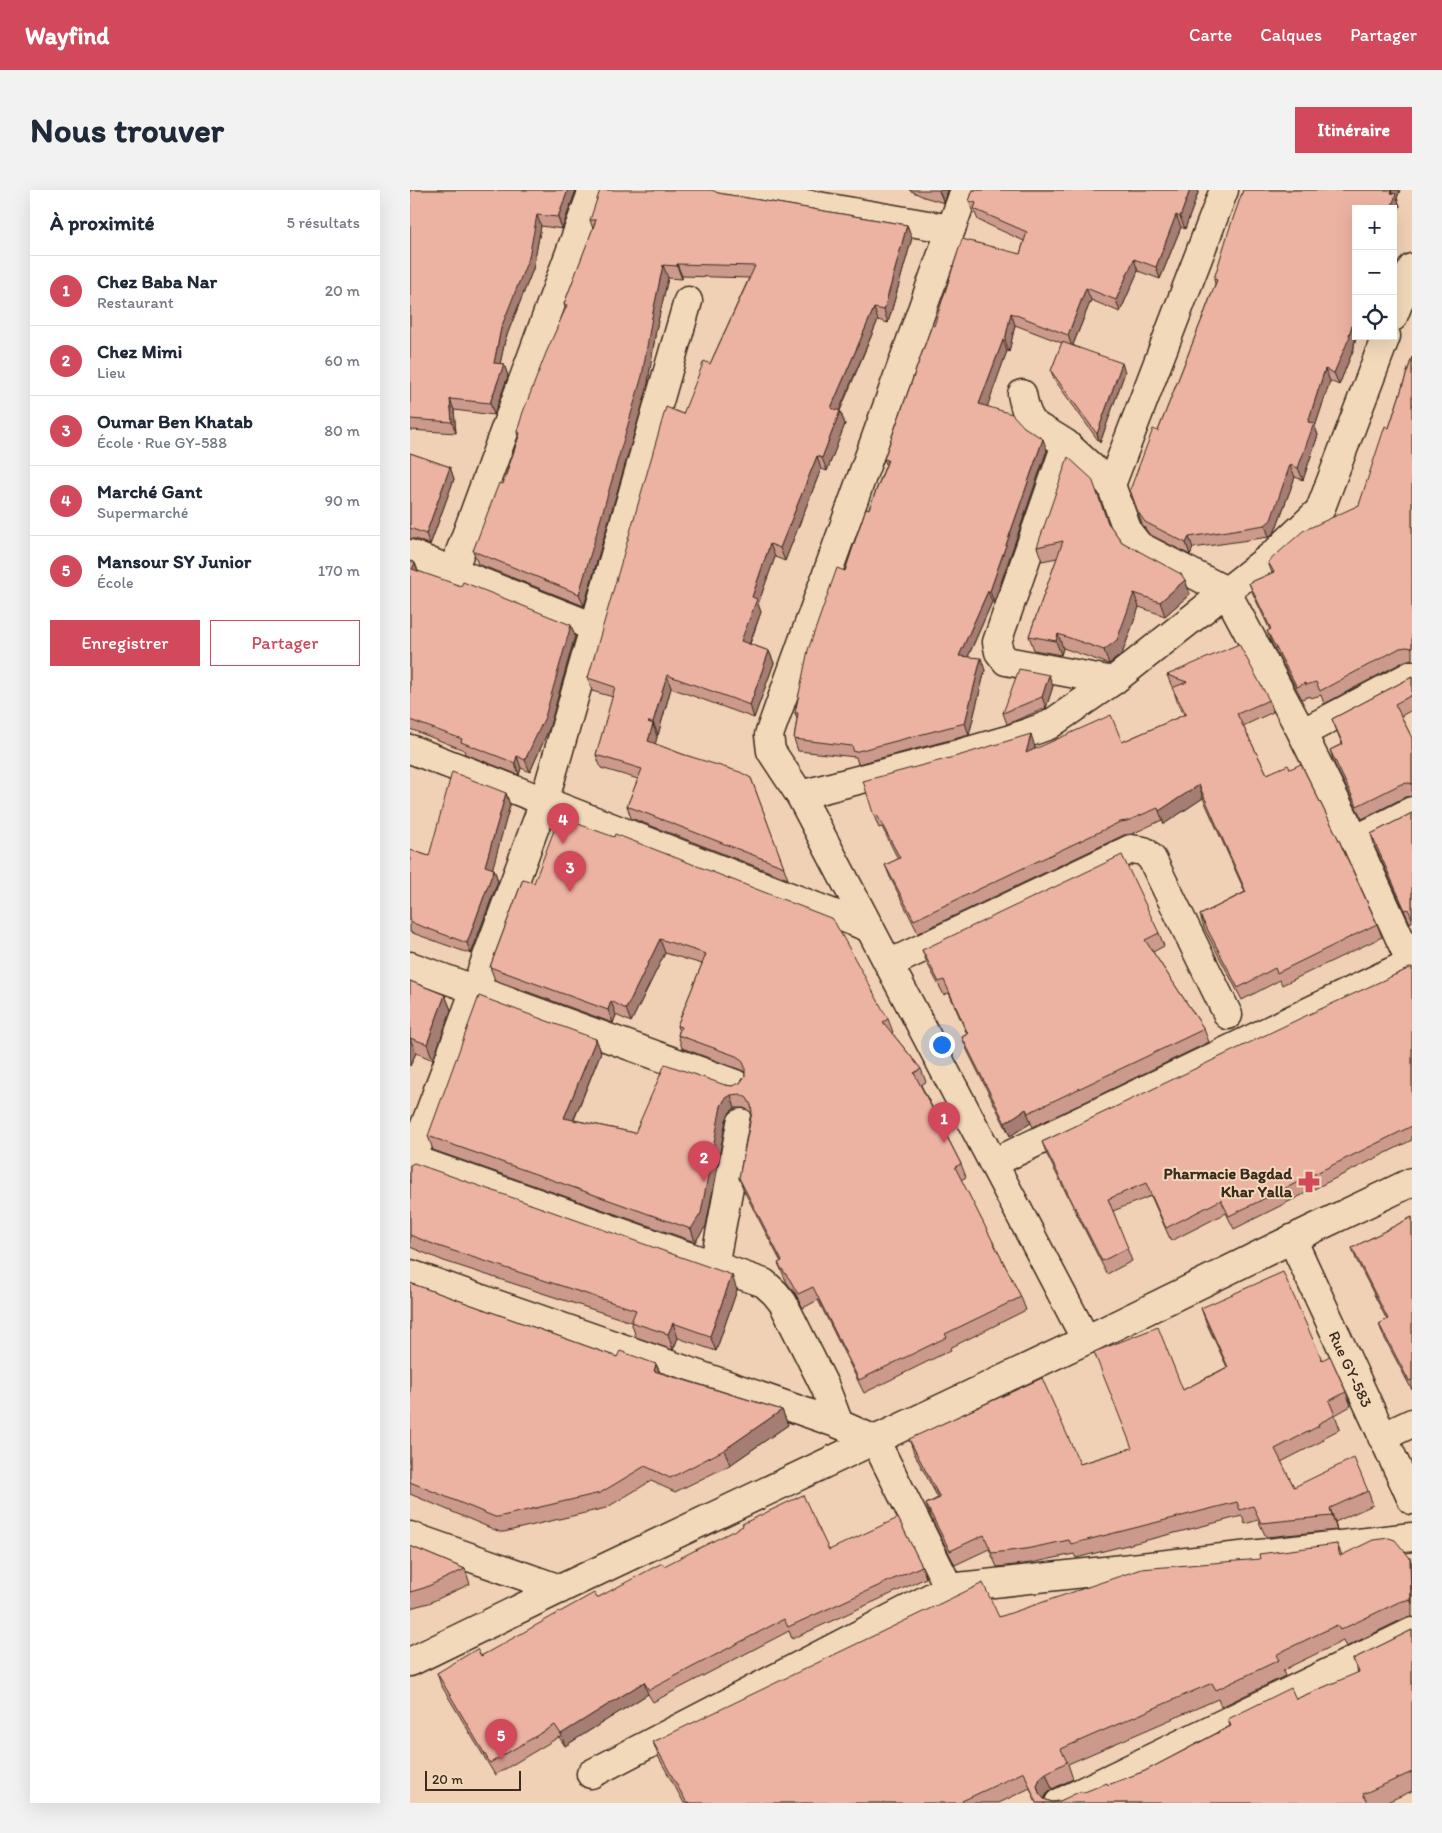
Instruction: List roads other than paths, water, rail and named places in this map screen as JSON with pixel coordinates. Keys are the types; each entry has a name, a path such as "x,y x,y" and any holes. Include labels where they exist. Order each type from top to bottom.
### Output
{"street":[{"path":"453,571 593,190"},
{"path":"725,190 952,229"},
{"path":"965,190 769,736 771,751 800,795 1086,1340"},
{"path":"1111,485 1224,190"},
{"path":"1397,307 1412,268"},
{"path":"688,301 544,802 411,1162 764,1283 783,1303 825,1387 839,1424"},
{"path":"800,795 962,754 1011,739 1049,725 1114,681 1275,553 1320,510 1384,340"},
{"path":"993,1163 1412,963 1355,840 1302,733 1226,591 1139,546 1128,532 1111,485 1066,444 1054,435 1044,432 1030,421 1025,412 1022,394"},
{"path":"1066,444 997,642 999,652 1006,661 1114,681"},
{"path":"410,554 594,627"},
{"path":"1302,733 1412,675"},
{"path":"410,749 870,928"},
{"path":"1355,840 1412,810"},
{"path":"889,964 1131,849 1144,851 1152,859 1228,1015"},
{"path":"410,966 735,1084"},
{"path":"714,1266 741,1123"},
{"path":"410,1662 1086,1340 1292,1238 1412,1182"},
{"name":"Rue GY-583","path":"1292,1238 1412,1500"},
{"path":"410,1274 839,1424 875,1440 949,1588"},
{"path":"1382,1437 1412,1423"},
{"path":"410,1536 560,1589"},
{"path":"591,1774 949,1588 1412,1537"},
{"path":"1058,1803 1412,1632"}],"place":[{"name":"Marché Gant","path":"563,844"},
{"name":"Oumar Ben Khatab","path":"570,892"},
{"name":"Chez Baba Nar","path":"944,1143"},
{"name":"Chez Mimi","path":"704,1182"},
{"name":"Pharmacie Bagdad Khar Yalla","path":"1309,1182"},
{"name":"Mansour SY Junior","path":"501,1760"}]}
